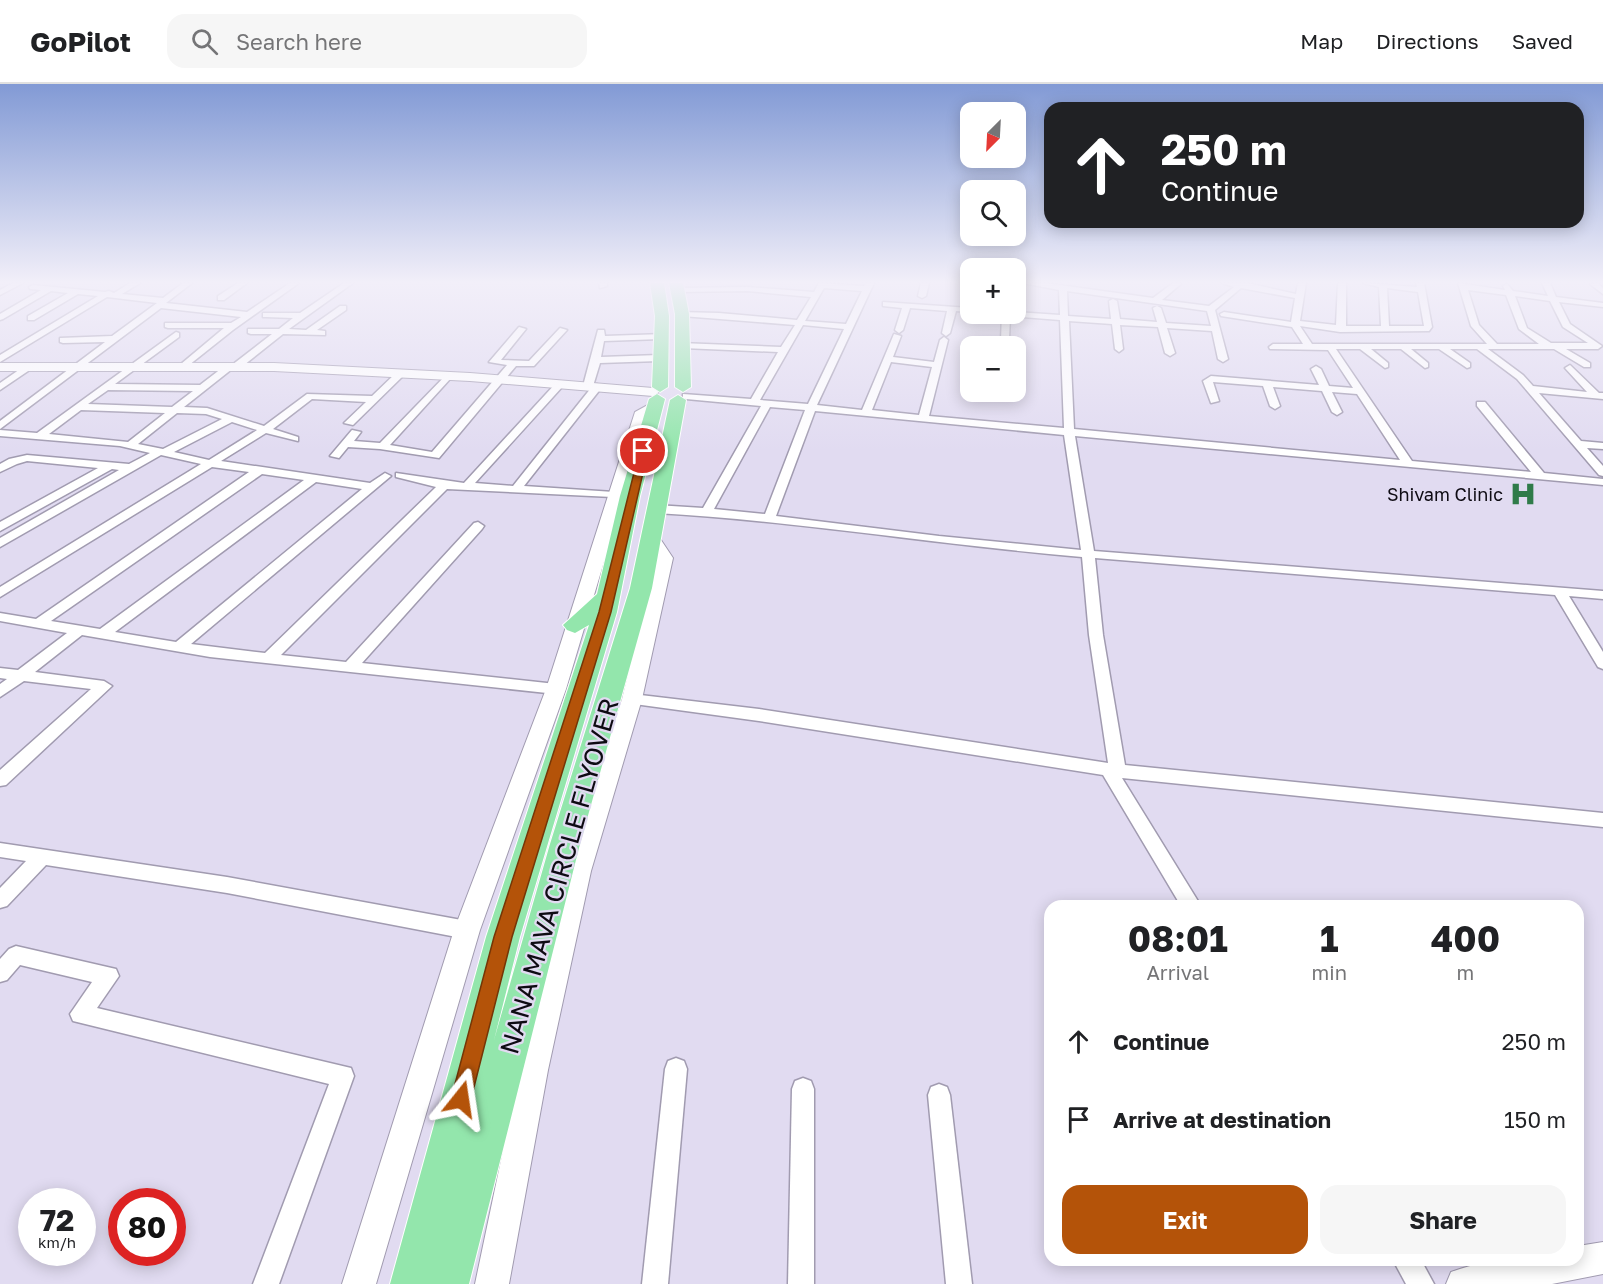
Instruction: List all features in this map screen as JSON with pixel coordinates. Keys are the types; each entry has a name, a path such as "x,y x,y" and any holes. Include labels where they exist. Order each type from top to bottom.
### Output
{"highway":[{"name":"NANA MAVA CIRCLE FLYOVER","path":"447,1284 565,844 599,637 608,597 623,495 656,396 661,339"},
{"name":"NANA MAVA CIRCLE FLYOVER","path":"412,1284 503,937 599,637 641,588 682,394 683,339"},
{"path":"656,396 669,385 682,394"}],"street":[{"path":"0,359 35,339"},
{"path":"63,340 113,339"},
{"path":"0,426 113,339"},
{"path":"40,435 169,339"},
{"path":"184,366 218,339"},
{"path":"130,445 270,339"},
{"path":"513,339 494,361 513,364 533,363 555,339"},
{"path":"516,489 592,387 599,339"},
{"path":"707,512 791,339"},
{"path":"769,519 811,408 843,339"},
{"path":"867,413 896,339"},
{"path":"923,419 944,339"},
{"path":"1066,339 1069,434 1089,554 1096,635 1113,770 1188,900"},
{"path":"1117,339 1119,349"},
{"path":"1167,339 1170,353"},
{"path":"1217,339 1224,359"},
{"path":"1302,339 1311,348"},
{"path":"1350,339 1385,365"},
{"path":"1392,339 1425,365"},
{"path":"1432,339 1467,365"},
{"path":"1487,339 1496,348"},
{"path":"1540,339 1587,365"},
{"path":"1587,339 1601,348"},
{"path":"683,345 784,350"},
{"path":"1273,347 1601,348"},
{"path":"1331,348 1409,465"},
{"path":"1481,348 1515,373 1531,389 1603,474"},
{"path":"596,360 659,358"},
{"path":"888,359 938,365"},
{"path":"346,444 383,446 435,456 513,364"},
{"path":"0,367 184,366 448,376 592,387 656,396"},
{"path":"0,387 29,368"},
{"path":"1570,368 1600,396"},
{"path":"1316,369 1337,412"},
{"path":"335,456 346,444 353,428 374,399 400,374"},
{"path":"1214,401 1208,381 1233,375 1267,383 1362,392"},
{"path":"383,446 448,376"},
{"path":"1267,383 1275,406"},
{"path":"466,487 560,384"},
{"path":"107,387 203,388"},
{"path":"1531,389 1600,396"},
{"path":"682,394 1069,434 1603,482"},
{"path":"0,593 266,429 310,396 374,399"},
{"path":"1482,404 1540,476"},
{"path":"80,407 207,411 294,439"},
{"path":"0,543 131,468 232,418"},
{"path":"0,433 130,445 209,463 373,487"},
{"path":"1578,444 1603,446"},
{"path":"0,469 13,461 27,458 131,468"},
{"path":"1589,458 1603,459"},
{"path":"0,527 110,466"},
{"path":"39,623 260,470"},
{"path":"179,647 385,476"},
{"path":"359,1284 467,930 556,689 599,637 623,495 466,487 400,476"},
{"path":"103,634 313,479"},
{"path":"269,658 444,485"},
{"path":"656,509 707,512 897,536 1089,554 1603,594"},
{"path":"350,667 478,526"},
{"path":"0,533 21,531"},
{"path":"492,1284 534,1071 579,871 632,699 665,558 651,537"},
{"path":"1559,591 1603,664"},
{"path":"0,617 179,647 556,689"},
{"path":"0,692 79,630"},
{"path":"0,673 104,686 0,780"},
{"path":"632,699 1113,770 1603,820"},
{"path":"0,850 227,885 467,930"},
{"path":"0,900 43,856"},
{"path":"0,973 16,955 109,976 80,1014 343,1076 266,1284"},
{"path":"655,1284 676,1069"},
{"path":"801,1284 803,1089"},
{"path":"939,1095 959,1284"},
{"path":"1584,1262 1603,1258"},
{"path":"1410,1266 1420,1284"},
{"path":"1463,1284 1560,1266"}],"place":[{"name":"Shivam Clinic","path":"1523,494"}],"route":[{"path":"461,1099 503,937 605,612 630,496 643,451"}]}
